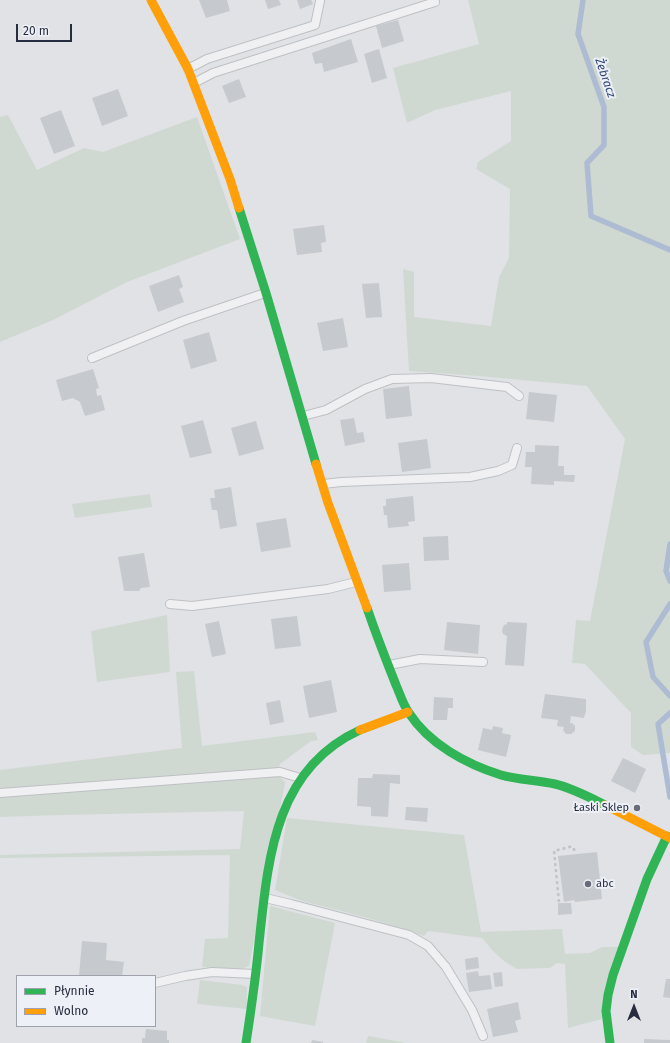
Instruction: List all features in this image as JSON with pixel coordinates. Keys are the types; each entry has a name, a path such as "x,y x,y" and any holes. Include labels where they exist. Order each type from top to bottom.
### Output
{"street":[{"path":"151,0 188,69 230,179 323,484 357,582 388,665 408,712 431,738 459,758 478,767 502,775 556,784 581,792 669,837 647,880 613,975 608,994 606,1011 610,1043"},
{"path":"246,1043 256,974 268,863 280,818 292,792 301,778 322,754 334,744 350,735 408,712"}],"lane":[{"path":"188,69 207,58 315,25 320,1"},
{"path":"193,83 213,73 435,2"},
{"path":"92,358 183,321 266,293"},
{"path":"303,416 326,410 365,389 392,379 431,378 508,387 519,396"},
{"path":"323,484 470,477 498,471 512,465 517,448"},
{"path":"170,604 192,606 328,589 357,582"},
{"path":"388,665 420,659 483,662"},
{"path":"0,793 280,772 301,778"},
{"path":"264,898 409,935 428,946 446,967 472,1010 483,1036"},
{"path":"156,983 212,972 256,974"}],"path":[{"path":"559,902 554,851 574,847 574,853"}],"shaded area":[{"path":"468,0 670,0 670,753 643,755 631,747 631,713 585,664 572,663 576,620 590,621 625,439 587,386 409,371 403,269 414,272 414,317 491,326 499,277 509,258 510,189 476,169 478,162 511,141 511,91 435,110 407,123 393,68 479,44"},
{"path":"8,115 37,170 84,148 103,152 197,117 240,239 127,282 53,320 0,342 0,117"},
{"path":"150,494 152,507 75,518 72,504"},
{"path":"167,615 170,672 97,682 91,631"},
{"path":"194,671 202,746 315,732 318,740 311,741 280,764 275,776 280,777 285,782 284,788 249,966 241,969 202,967 205,939 228,938 230,855 0,858 0,855 240,849 244,811 0,817 0,770 182,748 176,672"},
{"path":"287,818 464,835 481,932 562,929 565,954 590,953 602,947 619,947 602,1019 568,1028 565,964 557,963 550,968 517,969 505,962 482,938 428,931 424,936 368,918 302,901 275,890"},
{"path":"270,906 335,923 315,1026 260,1016"},
{"path":"200,980 242,985 247,987 247,1009 197,1004"},
{"path":"368,1036 406,1043 366,1043"}],"building":[{"path":"199,0 227,0 230,11 206,18"},
{"path":"265,0 279,0 281,5 268,9"},
{"path":"297,0 311,0 313,4 300,9"},
{"path":"398,20 404,41 382,48 376,26"},
{"path":"351,39 358,62 324,72 322,63 315,64 312,53"},
{"path":"379,49 387,78 372,83 364,54"},
{"path":"239,79 246,97 229,103 222,86"},
{"path":"118,89 128,116 102,126 92,98"},
{"path":"61,110 75,146 54,154 40,118"},
{"path":"324,225 326,242 321,243 322,252 297,255 293,229"},
{"path":"179,275 183,287 179,289 184,302 158,312 149,286"},
{"path":"379,283 382,317 366,318 362,284"},
{"path":"343,318 348,347 323,351 317,323"},
{"path":"209,332 217,361 191,369 183,340"},
{"path":"93,369 99,388 96,389 97,396 101,395 105,410 85,416 80,402 73,398 62,401 56,380"},
{"path":"409,386 412,416 386,419 383,389"},
{"path":"529,392 557,395 554,422 526,419"},
{"path":"354,418 357,433 363,432 365,442 345,446 340,420"},
{"path":"203,420 212,453 190,458 181,426"},
{"path":"256,421 264,449 239,456 231,428"},
{"path":"427,439 431,468 402,472 398,443"},
{"path":"535,445 559,446 558,466 564,466 564,475 575,475 574,482 554,481 554,485 531,484 532,467 525,467 526,452 535,452"},
{"path":"231,487 237,526 220,529 217,510 212,510 210,498 215,498 214,490"},
{"path":"413,496 415,521 408,522 409,526 388,528 387,515 384,515 383,506 386,506 386,499"},
{"path":"286,518 291,547 261,552 256,523"},
{"path":"448,536 449,560 424,561 423,537"},
{"path":"144,553 150,587 141,588 139,591 124,591 118,557"},
{"path":"409,563 411,590 384,592 382,565"},
{"path":"297,616 301,646 275,649 271,619"},
{"path":"219,621 226,654 212,657 205,624"},
{"path":"447,622 480,625 478,654 444,650"},
{"path":"507,622 527,623 524,666 505,665 507,636 503,634 502,630"},
{"path":"331,680 337,712 309,718 303,686"},
{"path":"545,694 586,699 586,712 584,718 571,716 570,723 575,726 575,731 571,734 566,734 563,730 564,727 557,726 558,720 541,718"},
{"path":"434,697 453,698 453,708 448,708 447,720 433,720"},
{"path":"280,700 284,722 270,725 266,703"},
{"path":"493,726 503,728 502,733 511,735 506,757 478,750 483,728 492,730"},
{"path":"623,758 646,769 635,793 611,781"},
{"path":"373,774 400,775 400,784 390,783 388,817 371,816 371,807 357,806 358,778 372,778"},
{"path":"406,807 428,808 427,822 405,820"},
{"path":"597,852 602,899 575,902 574,900 564,902 558,856"},
{"path":"558,903 571,903 572,914 558,915"},
{"path":"82,941 107,943 106,960 124,962 122,975 79,975"},
{"path":"478,957 479,968 466,970 465,959"},
{"path":"478,971 479,976 490,975 492,989 469,992 466,973"},
{"path":"502,972 503,986 495,987 493,973"},
{"path":"666,979 670,979 670,998 663,997"},
{"path":"518,1002 521,1019 515,1021 518,1032 493,1037 487,1009"},
{"path":"146,1029 167,1031 167,1040 169,1040 169,1043 142,1043 142,1038 145,1038"},
{"path":"644,1039 670,1040 670,1043 644,1043"},
{"path":"312,1040 323,1042 323,1043 311,1043"}],"waterway":[{"name":"Żebracz","path":"583,0 578,34 604,107 604,145 587,163 591,216 670,250"},
{"name":"Żebracz","path":"670,544 666,571 670,581"},
{"name":"Żebracz","path":"670,604 646,642 653,677 670,696"},
{"path":"670,713 658,724 670,797"}],"traffic: fast":[{"path":"239,208 266,293 316,464"},
{"path":"367,608 405,707 417,724 427,734 449,752 475,765 507,777 561,786 605,805"},
{"path":"246,1043 255,981 266,880 272,849 281,820 293,793 309,768 331,747 360,730"},
{"path":"610,1043 606,1011 613,975 647,879 667,836"}],"traffic: slow":[{"path":"151,0 188,69 230,179 239,208"},
{"path":"316,464 328,503 367,608"},
{"path":"360,730 408,712"},
{"path":"605,805 670,838"}],"place":[{"name":"Łaski Sklep","path":"637,808"},
{"name":"abc","path":"588,884"}]}
